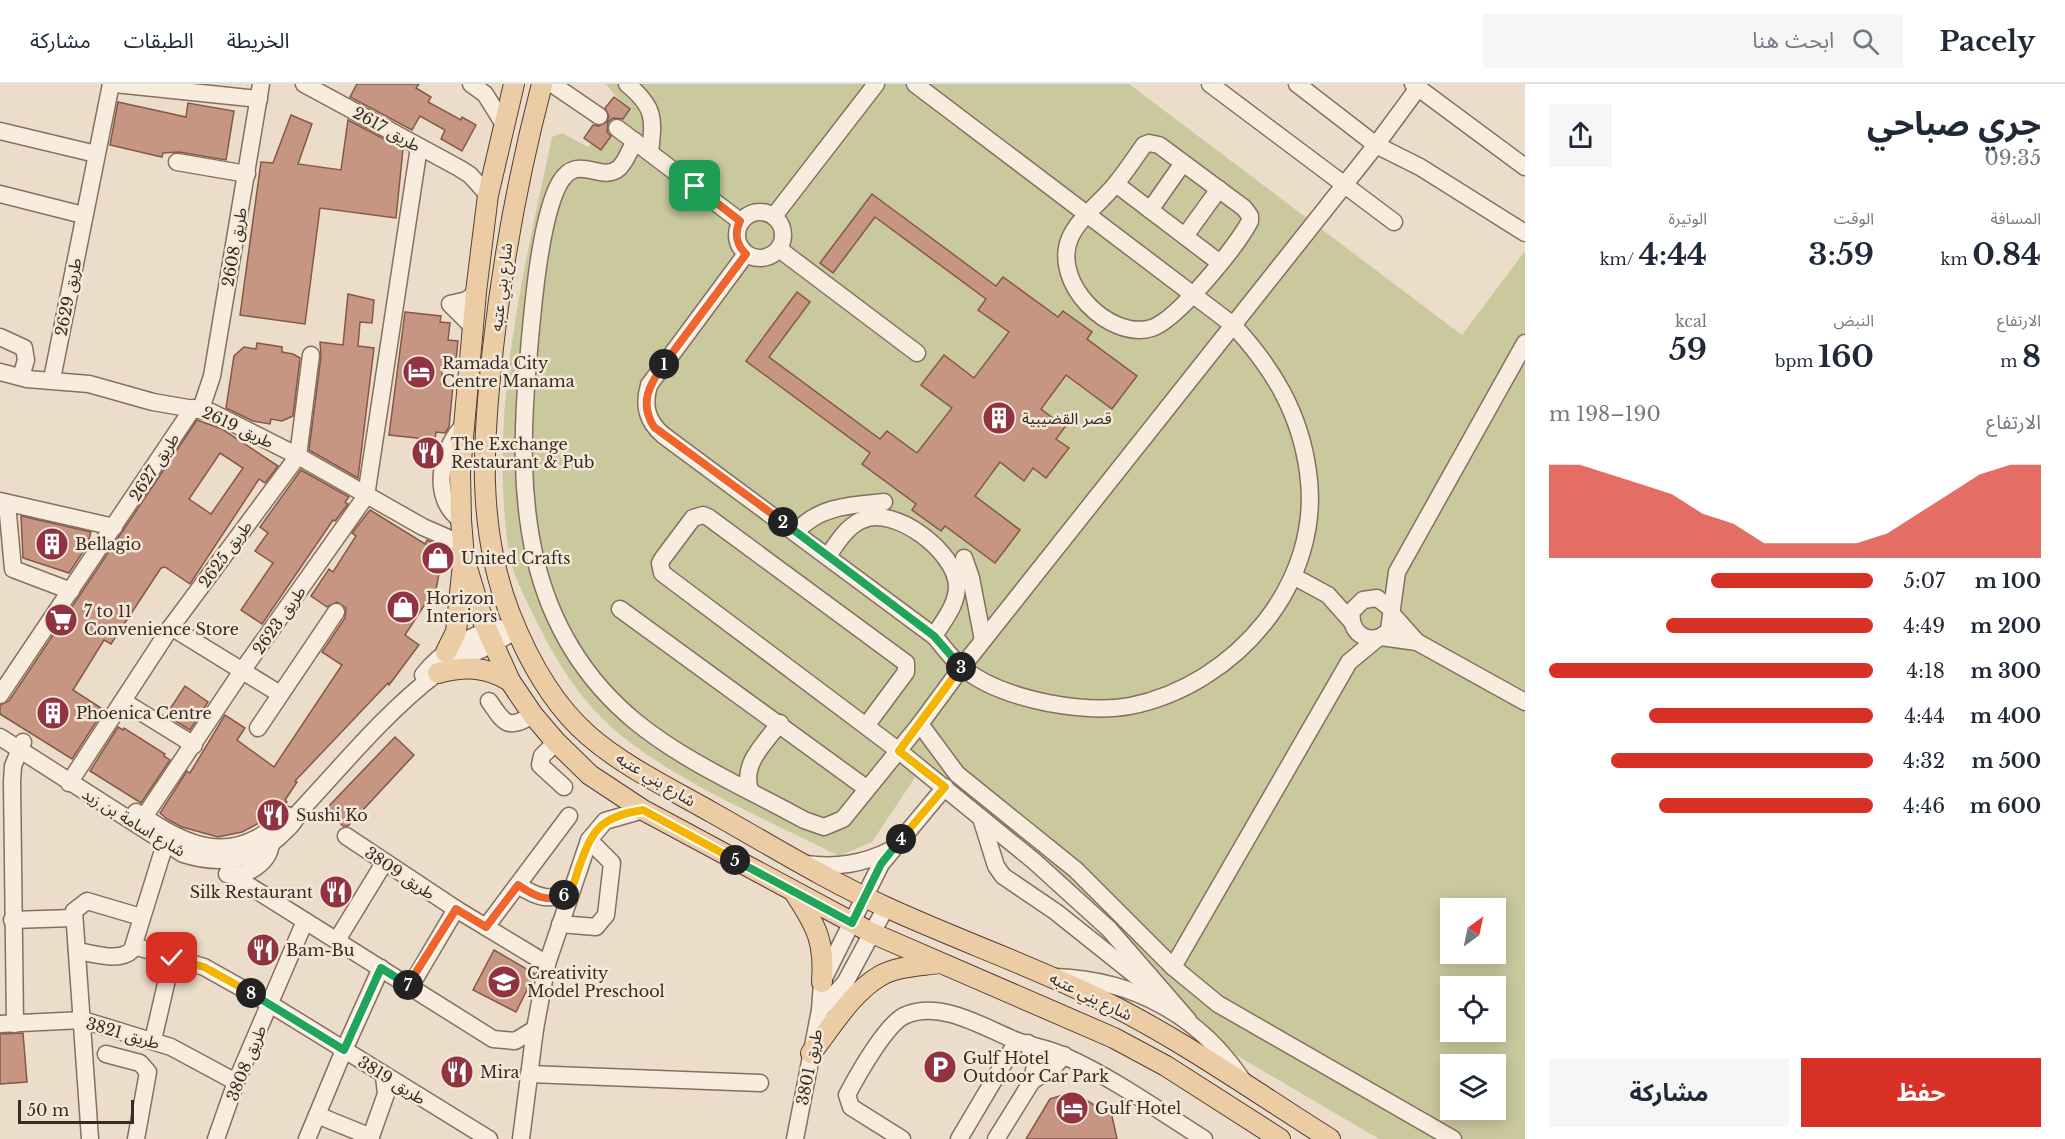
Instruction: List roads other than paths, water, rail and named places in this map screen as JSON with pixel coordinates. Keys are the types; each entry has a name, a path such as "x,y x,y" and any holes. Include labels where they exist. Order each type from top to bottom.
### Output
{"main road":[{"name":"شارع بني عتبه","path":"514,84 488,195 476,292 460,472 461,520 463,551 489,637 510,681 533,715 556,742 591,775 643,810 872,933 1123,1042 1166,1066 1280,1139"},
{"name":"شارع بني عتبه","path":"542,84 510,219 488,393 483,479 486,520 498,574 517,629 532,662 556,698 589,736 632,767 886,908 1052,977 1170,1036 1330,1139"},
{"path":"446,652 456,632 463,551"},
{"path":"438,673 464,667 477,668 510,681"},
{"path":"794,893 819,933 824,960 822,982"},
{"path":"811,1053 863,989 880,976 902,968 940,962"}],"street":[{"name":"طريق 2629","path":"52,379 96,154 122,84 260,92"},
{"name":"طريق 2617","path":"303,84 465,171 488,195"},
{"path":"471,84 485,94 505,126"},
{"path":"552,84 599,116"},
{"path":"627,84 645,100 650,109 653,129 650,152"},
{"path":"774,216 876,84"},
{"path":"746,254 649,386 646,407 648,418 663,435 934,636 962,667 1016,696 1071,707 1129,706 1188,686 1215,670 1263,627 1293,576 1305,541 1309,508 1308,474 1302,441 1292,410 1277,380 1258,352 1233,325 915,84"},
{"path":"1210,84 1395,222"},
{"path":"1297,84 1376,145 1420,167 1525,233"},
{"path":"635,141 619,168 608,173 576,168 567,174 555,193 544,237 532,319 522,480 525,512 550,608 567,641 587,671 610,698 637,723 698,762 804,820 824,827 843,819 866,788 899,751 983,640 1345,185 1376,145 1416,86 1525,167"},
{"name":"طريق 2608","path":"197,408 212,376 260,92"},
{"path":"617,128 740,221"},
{"path":"0,131 96,154"},
{"path":"1149,143 1159,145 1219,189 1250,216 1248,226 1193,295 1154,327 1136,331 1112,323 1076,293 1069,276 1066,251 1071,236 1116,184 1144,145 1149,143"},
{"path":"366,496 419,147"},
{"path":"177,162 247,174"},
{"path":"465,171 495,162"},
{"path":"1150,210 1183,163"},
{"path":"1116,184 1220,263"},
{"path":"1185,236 1219,189"},
{"path":"0,194 83,215"},
{"path":"752,212 774,216 782,228 779,249 767,258 760,259 746,254 737,243 737,228 740,221 752,212"},
{"path":"779,249 917,354"},
{"path":"0,338 24,348 26,360 21,377"},
{"path":"1173,967 1349,662 1389,630 1398,572 1525,343"},
{"path":"298,456 310,355"},
{"name":"طريق 2619","path":"0,372 21,377 89,384 153,402 197,408 298,456 463,551"},
{"name":"طريق 2627","path":"0,695 197,408"},
{"name":"طريق 2625","path":"71,778 171,627 298,456"},
{"name":"طريق 2623","path":"144,817 242,670 366,496"},
{"path":"71,591 13,569 4,502 114,527"},
{"path":"796,532 814,516 826,510 884,502"},
{"path":"866,726 906,672 906,663 708,517 703,515 693,518 660,563 662,573 945,787 1086,906 1135,956 1188,1020 1228,1059 1246,1087"},
{"path":"828,556 854,524 864,519 886,517 906,524 944,555 956,578 954,604 934,636"},
{"path":"423,527 439,528 461,520"},
{"path":"964,558 971,578 983,640"},
{"path":"1349,662 1352,611 1398,572"},
{"path":"1293,576 1328,595 1365,638 1380,637 1417,642"},
{"path":"1328,595 1377,598 1417,642 1525,702"},
{"path":"620,609 780,723 866,788"},
{"path":"258,729 336,612"},
{"path":"171,627 280,694"},
{"name":"شارع اسامة بن زيد","path":"411,694 431,665 446,652 517,629"},
{"name":"شارع اسامة بن زيد","path":"71,778 144,817 183,854 211,861 235,860 270,837 289,814 299,812 411,694 489,637"},
{"path":"123,700 194,745"},
{"path":"489,701 503,720 510,724 518,723 533,715"},
{"path":"750,790 747,781 751,763 780,723"},
{"path":"920,724 957,774 1076,870 1126,917 1173,967 1218,1004 1453,1139"},
{"name":"شارع اسامة بن زيد","path":"0,725 21,745 164,836 215,849 270,837"},
{"name":"شارع اسامة بن زيد","path":"0,737 21,745"},
{"path":"556,742 542,756 540,765 564,787"},
{"path":"7,1024 12,920 6,830 13,766 21,745"},
{"path":"820,1010 822,982 881,864 891,849 945,787"},
{"path":"521,1139 535,1029 547,964 589,840 605,821 643,810"},
{"path":"980,815 996,866 1003,876 1102,947 1150,986 1169,1007"},
{"path":"486,927 569,816"},
{"path":"77,951 122,957 129,953 134,946 164,836"},
{"name":"طريق 3809","path":"346,836 456,909 547,964"},
{"path":"232,875 265,860 270,837"},
{"path":"560,924 596,927 606,915 612,863 589,840"},
{"path":"803,863 839,866 857,863 891,849"},
{"path":"211,861 217,869 232,875 493,1039 515,1041 535,1029"},
{"path":"337,940 384,863"},
{"path":"518,885 532,895 549,899 565,894 572,888"},
{"path":"90,1139 83,1020 73,918 77,907 87,901 141,917"},
{"name":"طريق 3801","path":"795,1139 820,1010 845,983 886,908"},
{"path":"410,987 456,909"},
{"path":"12,920 73,918"},
{"name":"طريق 3808","path":"216,1139 236,1082 305,921"},
{"name":"طريق 3819","path":"134,946 204,967 270,1004 489,1139"},
{"path":"153,1040 172,958"},
{"path":"307,1139 381,968"},
{"path":"1052,977 1075,978 1121,987 1169,1007 1188,1020"},
{"path":"902,1139 851,1107 847,1100 849,1092 898,1018 919,1012 956,1015 1023,1042 1064,1055 1204,1139"},
{"name":"طريق 3821","path":"7,1024 83,1020 153,1040 236,1082"},
{"path":"996,1139 1032,1081 1035,1065 1023,1042"},
{"path":"959,1139 1023,1042"},
{"path":"106,1053 140,1063 148,1072 136,1139"},
{"path":"1032,1081 1053,1068 1064,1055"},
{"path":"529,1074 760,1083"},
{"path":"317,1115 371,1138 386,1094 384,1076"}],"place":[{"name":"Ramada City Centre Manama","path":"419,372"},
{"name":"قصر القضيبية","path":"999,418"},
{"name":"The Exchange Restaurant & Pub","path":"428,453"},
{"name":"Bellagio","path":"52,544"},
{"name":"United Crafts","path":"438,558"},
{"name":"Horizon Interiors","path":"403,607"},
{"name":"7 to 11 Convenience Store","path":"61,620"},
{"name":"Phoenica Centre","path":"53,713"},
{"name":"Sushi Ko","path":"273,815"},
{"name":"Silk Restaurant","path":"336,892"},
{"name":"Bam-Bu","path":"263,950"},
{"name":"Creativity Model Preschool","path":"504,982"},
{"name":"Gulf Hotel Outdoor Car Park","path":"940,1067"},
{"name":"Mira","path":"457,1072"},
{"name":"Gulf Hotel","path":"1072,1108"}]}
